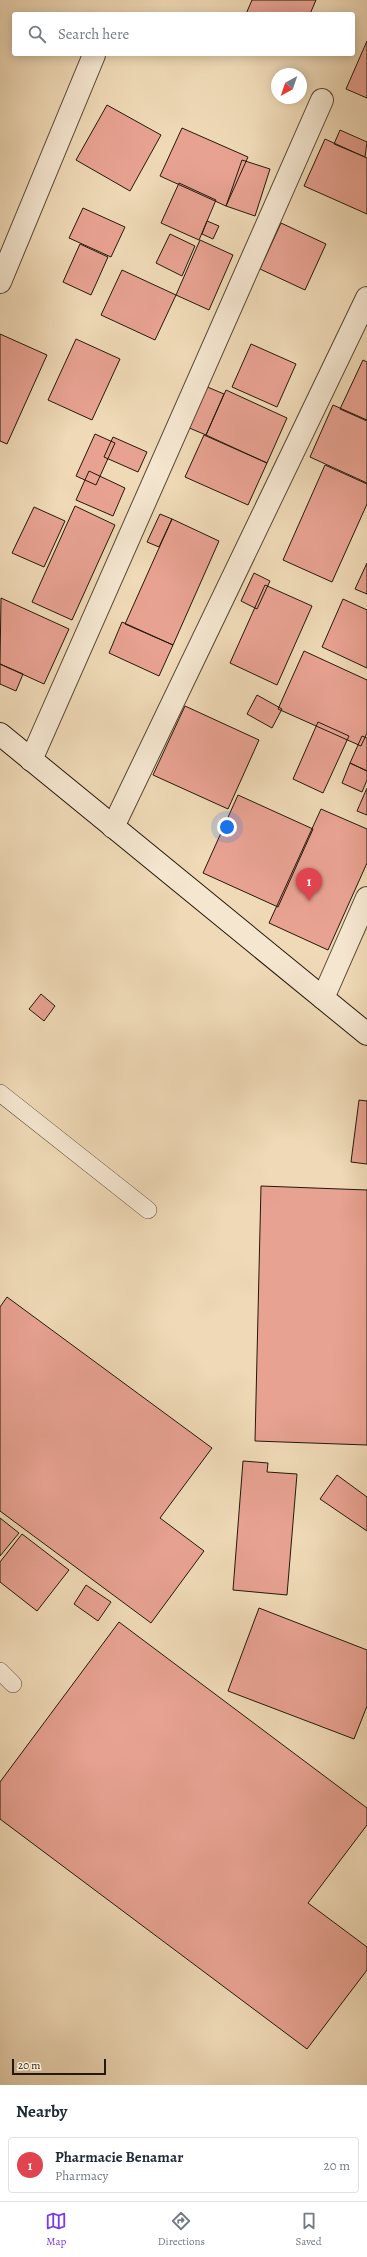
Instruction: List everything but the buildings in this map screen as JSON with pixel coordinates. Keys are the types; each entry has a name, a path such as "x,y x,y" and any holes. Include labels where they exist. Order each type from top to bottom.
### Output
{"street":[{"path":"0,282 94,56"},
{"path":"31,760 322,100"},
{"path":"113,826 367,298"},
{"path":"0,734 367,1034"},
{"path":"323,998 367,898"}],"lane":[{"path":"0,1093 148,1210"},
{"path":"0,1671 13,1684"}],"place":[{"name":"Pharmacie Benamar","path":"309,901"}]}
